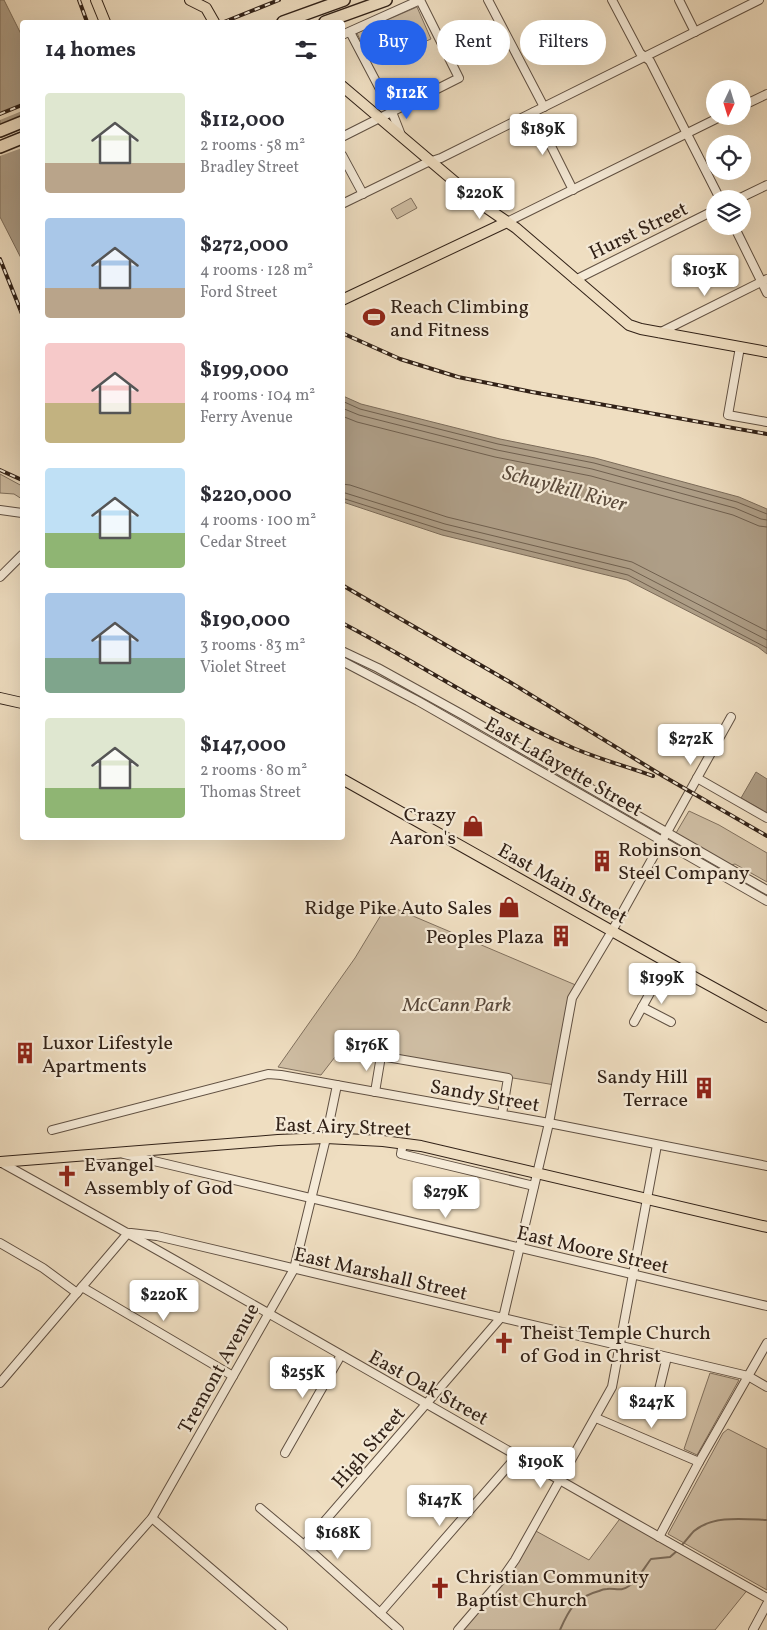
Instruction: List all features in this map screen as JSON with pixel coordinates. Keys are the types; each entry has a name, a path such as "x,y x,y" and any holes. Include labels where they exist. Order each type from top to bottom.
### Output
{"highway":[{"path":"289,20 344,0"},
{"path":"331,20 386,0"},
{"path":"0,131 20,123"},
{"path":"0,147 20,139"}],"main road":[{"path":"96,0 104,20"},
{"path":"190,0 206,8 213,20"},
{"path":"345,89 481,204 516,228 629,326 767,352"},
{"path":"347,298 507,222"},
{"path":"0,698 20,703"},
{"name":"East Main Street","path":"345,781 767,1017"},
{"name":"East Airy Street","path":"0,1162 232,1143 326,1138 402,1143 767,1227"}],"street":[{"path":"345,136 392,112 459,78 420,0 346,33 392,112 402,136"},
{"path":"488,0 544,107"},
{"path":"612,0 640,53 650,60 716,190"},
{"path":"678,0 695,32"},
{"path":"345,203 440,158 759,0"},
{"path":"751,102 767,94"},
{"path":"534,112 573,190"},
{"path":"507,222 706,124"},
{"path":"345,161 363,194"},
{"path":"751,193 767,185"},
{"name":"Hurst Street","path":"575,280 706,214"},
{"path":"739,235 764,281 767,293"},
{"path":"659,333 764,281"},
{"path":"740,347 728,415 767,422"},
{"path":"0,510 20,513"},
{"path":"0,577 20,557"},
{"name":"East Lafayette Street","path":"345,652 378,668 463,715 767,890"},
{"name":"East Lafayette Street","path":"345,664 418,700 767,902"},
{"name":"High Street","path":"304,1545 504,1314 549,1123 572,998 612,931 731,717"},
{"path":"697,778 767,818"},
{"path":"634,1022 667,962"},
{"path":"642,1007 670,1022"},
{"path":"375,1092 381,1056 508,1078 502,1114"},
{"name":"Sandy Street","path":"52,1130 268,1074 502,1114 767,1166"},
{"name":"Tremont Avenue","path":"53,1630 152,1518 294,1269 337,1085"},
{"path":"402,1143 401,1154 534,1186"},
{"path":"458,1630 501,1580 515,1560 612,1387 657,1145"},
{"name":"East Moore Street","path":"120,1153 767,1306"},
{"name":"East Marshall Street","path":"0,1162 128,1233 157,1236 748,1376 767,1387"},
{"path":"512,1181 516,1168"},
{"path":"0,1383 128,1233"},
{"name":"East Oak Street","path":"128,1233 767,1598"},
{"path":"0,1243 233,1376"},
{"path":"659,1537 699,1462 767,1343"},
{"path":"284,1453 341,1356"},
{"path":"657,1398 667,1357"},
{"path":"596,1418 699,1462"},
{"path":"380,1613 517,1456"},
{"path":"260,1508 399,1630"},
{"path":"152,1518 283,1630"},
{"path":"753,1630 767,1604"}],"green space":[{"path":"417,7 423,20 387,20"},
{"path":"427,30 431,39 427,41"},
{"path":"411,198 417,208 397,219 391,209"},
{"path":"0,474 20,485 20,498 14,494 0,493"},
{"path":"689,811 719,825 767,853 767,882 735,864 731,865 676,833"},
{"name":"McCann Park","path":"387,905 578,986 555,1085 381,1056 338,1053 321,1075 278,1067 355,958"},
{"path":"710,1373 739,1380 697,1455 684,1449"},
{"path":"728,1429 767,1449 767,1590 668,1534 723,1433"},
{"path":"622,1516 749,1588 715,1630 461,1630 534,1530 589,1560"}],"water":[{"path":"0,0 4,0 20,32 20,256 0,217"},
{"name":"Schuylkill River","path":"345,397 361,404 500,439 595,458 739,497 767,509 767,654 758,647 627,580 442,535 345,503"},
{"path":"756,772 767,779 767,813 741,798"}],"pier":[{"path":"20,104 20,112 0,120 0,112"},
{"path":"20,118 20,149 0,156 0,125"}],"waterway":[{"path":"681,1546 694,1531 710,1522 729,1519 767,1520"},
{"path":"560,1630 570,1610 579,1600 604,1589 626,1588 635,1581 651,1559 670,1557 678,1550"}],"railway":[{"path":"79,0 86,20"},
{"path":"229,20 279,0"},
{"path":"0,114 20,106"},
{"path":"0,259 20,309"},
{"path":"345,334 400,359 458,377 767,434"},
{"path":"0,470 20,479"},
{"path":"345,587 508,681 663,776 767,836"},
{"path":"345,625 541,733 581,751 653,776"}],"place":[{"name":"Reach Climbing and Fitness","path":"374,317"},
{"name":"Crazy Aaron's","path":"473,826"},
{"name":"Robinson Steel Company","path":"602,861"},
{"name":"Ridge Pike Auto Sales","path":"509,907"},
{"name":"Peoples Plaza","path":"561,936"},
{"name":"Luxor Lifestyle Apartments","path":"25,1053"},
{"name":"Sandy Hill Terrace","path":"704,1088"},
{"name":"Evangel Assembly of God","path":"67,1176"},
{"name":"Theist Temple Church of God in Christ","path":"504,1343"},
{"name":"Christian Community Baptist Church","path":"440,1588"}]}
